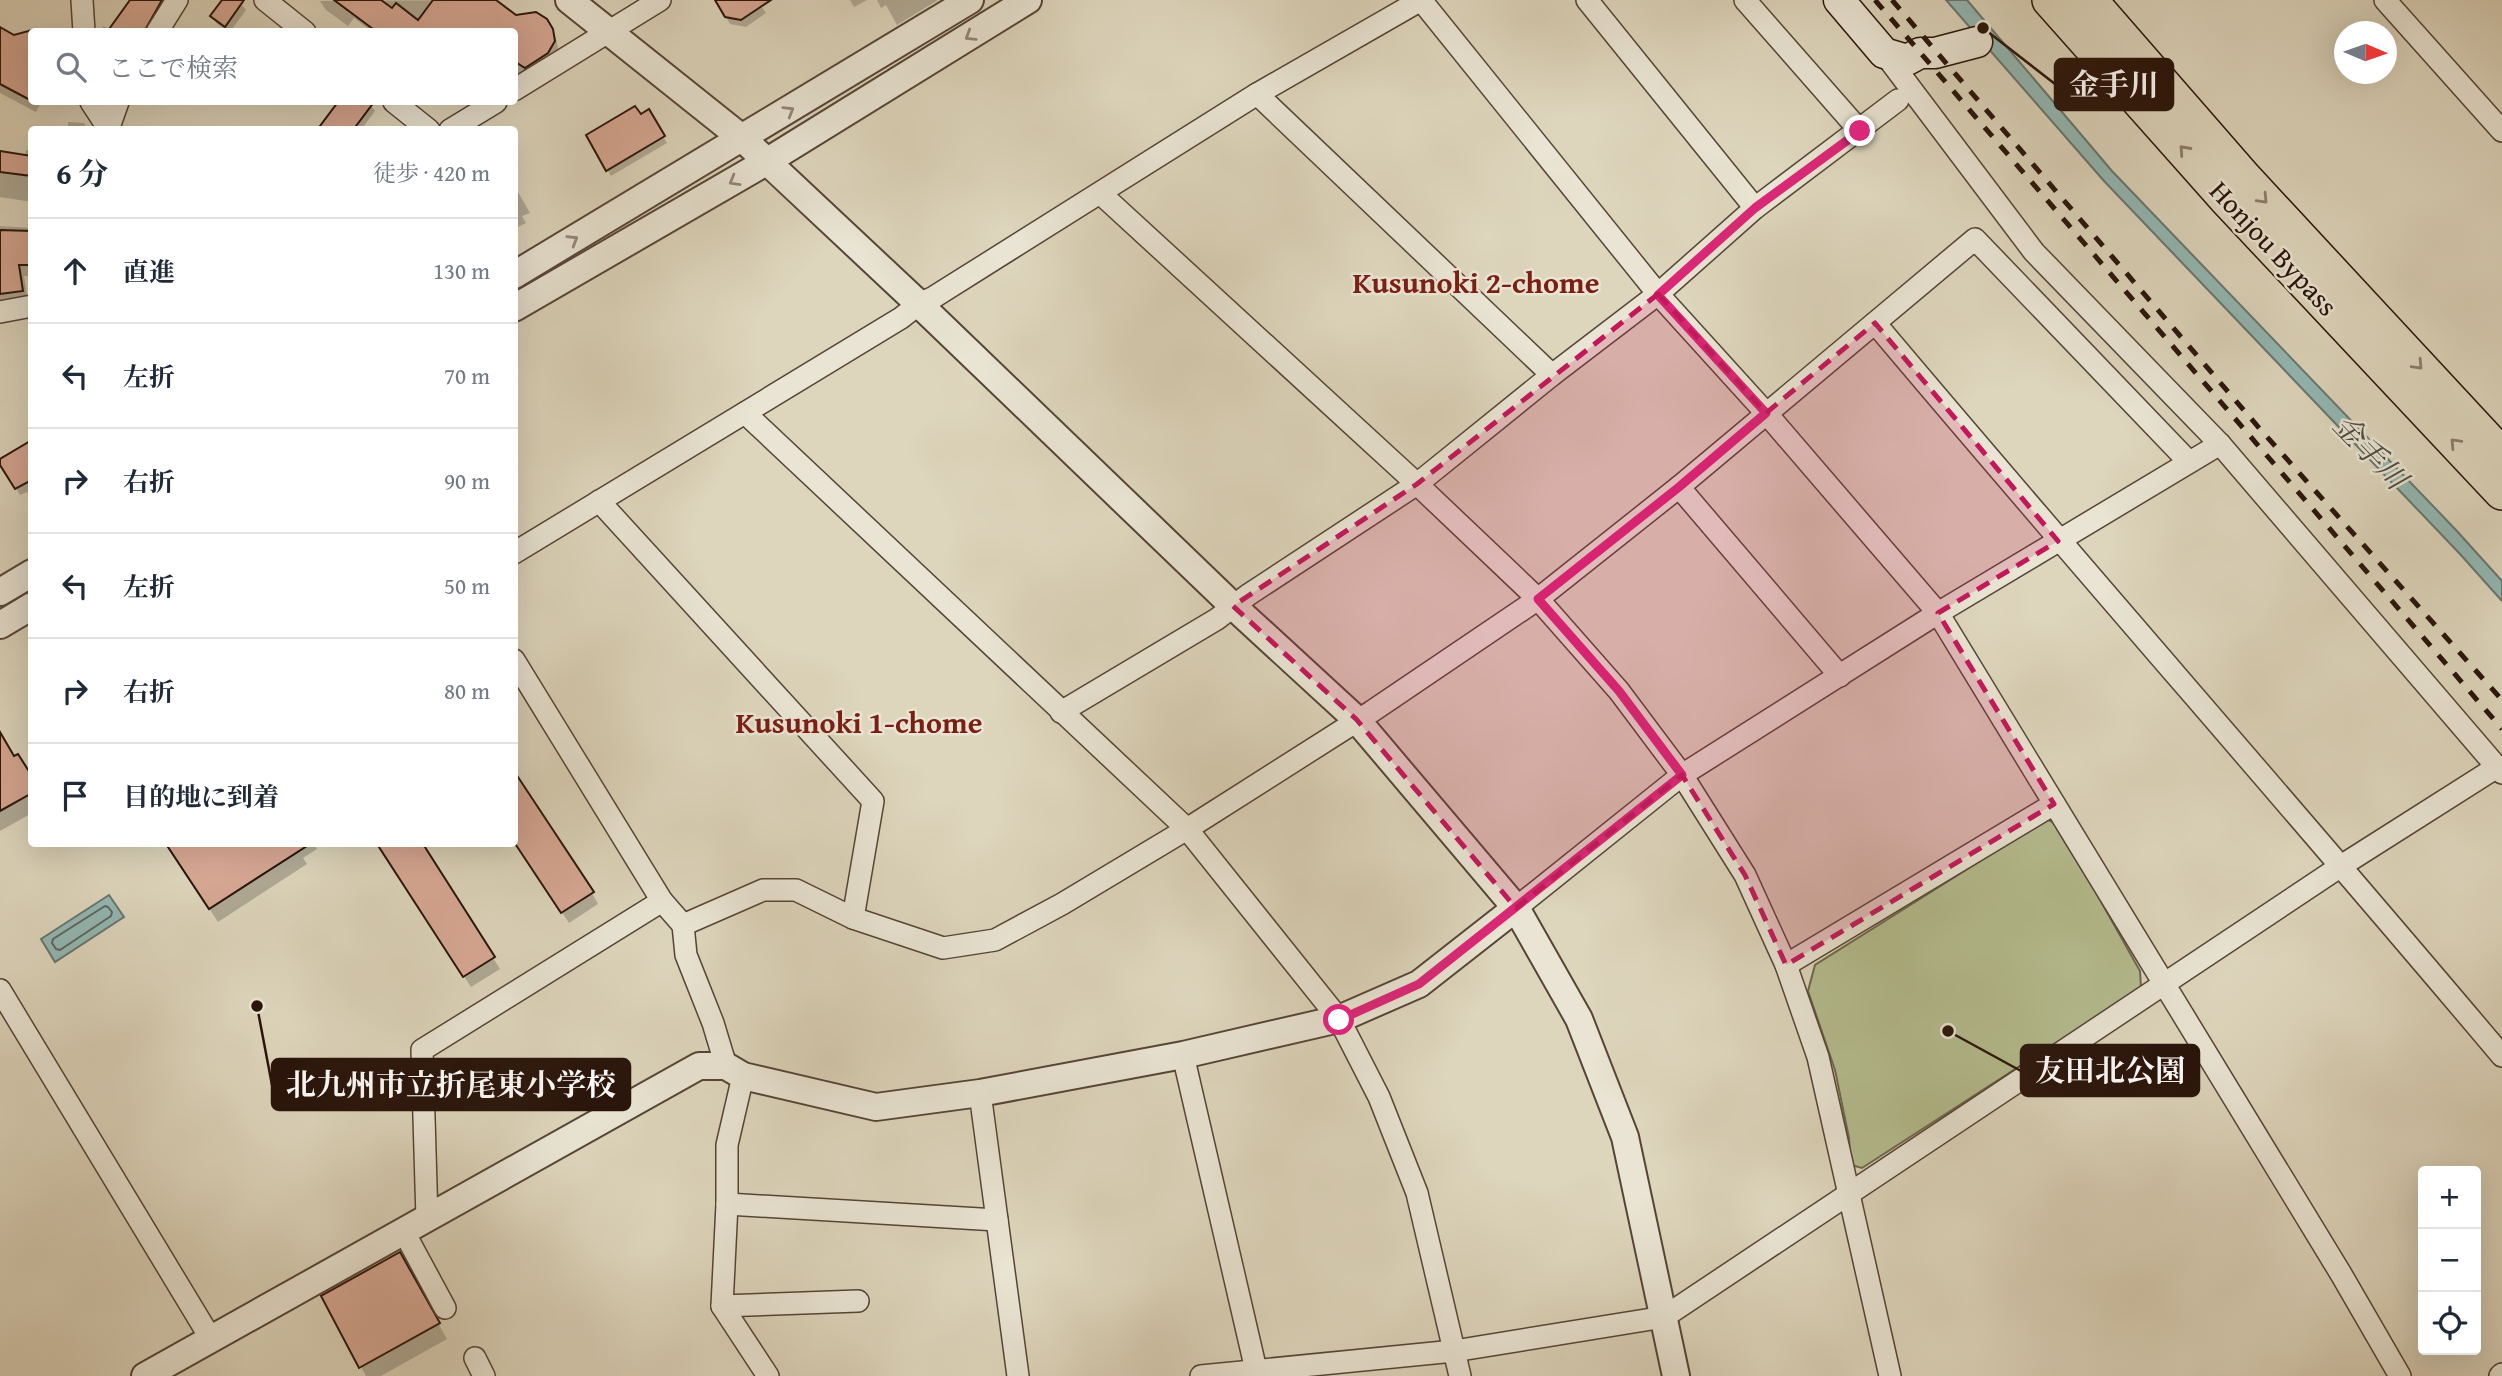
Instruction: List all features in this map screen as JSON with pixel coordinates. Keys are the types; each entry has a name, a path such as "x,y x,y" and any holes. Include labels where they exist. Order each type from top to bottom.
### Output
{"highway":[{"name":"Honjou Bypass","path":"2050,0 2225,197 2502,492"},
{"name":"Honjou Bypass","path":"2089,0 2244,178 2502,456"}],"main road":[{"path":"1839,0 1884,53 1907,60 1920,53 1935,53 1977,42"}],"street":[{"path":"82,0 84,28"},
{"path":"160,28 177,0"},
{"path":"265,0 300,28"},
{"path":"569,0 743,139 1233,606 1356,719 1516,908 1579,1019 1625,1137 1676,1376"},
{"path":"518,88 660,0"},
{"path":"518,273 970,0"},
{"path":"518,307 766,162 1028,0"},
{"path":"518,551 901,318 919,304 1101,194 1257,94 1421,0 1658,295 1766,413 1938,613 2341,1274 2400,1376"},
{"path":"1587,0 1755,208"},
{"path":"1745,0 1860,131"},
{"path":"2385,0 2502,131"},
{"path":"1201,1376 1268,1372 1454,1351 1664,1317 2341,866 2500,770 2220,444 2034,252 1884,53"},
{"path":"1257,94 1552,374"},
{"path":"1060,712 1217,619 1417,484 1552,374 1658,295 1755,208 1899,100"},
{"path":"93,105 106,126"},
{"path":"109,126 117,105"},
{"path":"398,105 424,126"},
{"path":"457,126 491,105"},
{"path":"1101,194 1538,599 1619,691 1682,775 1745,875 1786,965 1818,1057 1890,1376"},
{"path":"682,925 763,890 796,890 853,918 943,948 995,940 1062,904 1187,829 1538,599 1679,487 1975,239 2189,462"},
{"path":"0,312 28,307"},
{"path":"1875,323 2058,541 2341,866 2502,1056"},
{"path":"745,413 1187,829 1339,1020 1379,1097 1417,1193 1460,1376"},
{"path":"145,1376 699,1066 734,1071 876,1107 980,1093 1183,1055 1339,1020 1419,984 1682,775 1938,613 2220,444"},
{"path":"1679,487 1840,676"},
{"path":"599,500 873,800 853,918"},
{"path":"0,592 28,575"},
{"path":"0,625 28,608"},
{"path":"518,667 662,901 682,925 686,955 734,1071 727,1145 722,1306 768,1376"},
{"path":"1786,965 2054,804"},
{"path":"445,1308 416,1226 422,1050 662,901"},
{"path":"2,999 211,1339"},
{"path":"1183,1055 1268,1372"},
{"path":"980,1093 1018,1376"},
{"path":"727,1205 997,1220"},
{"path":"722,1306 858,1301"}],"highlighted area":[{"path":"1658,294 1766,413 1875,323 2058,541 1938,613 2054,804 1786,965 1745,875 1682,775 1516,908 1356,719 1233,606 1417,484"}],"green space":[{"path":"2047,819 2058,825 2140,971 2141,988 1862,1168 1851,1165 1849,1138 1835,1070 1808,991 1815,965"}],"water":[{"path":"1946,0 1967,0 2112,171 2502,581 2502,601 2104,181"},
{"path":"109,895 124,917 55,962 41,939"}],"building":[{"path":"130,0 162,0 146,28 110,28"},
{"path":"222,0 244,0 225,27 210,16"},
{"path":"334,0 381,0 392,8 396,3 418,20 433,0 496,0 516,15 536,12 547,19 553,29 555,41 548,53 525,68 518,64 518,28 372,28"},
{"path":"715,0 771,0 741,20 725,17"},
{"path":"0,27 14,35 28,31 28,99 0,84"},
{"path":"336,105 372,105 356,126 320,126"},
{"path":"635,106 641,114 649,109 665,136 606,171 586,135"},
{"path":"0,151 28,155 28,176 0,172"},
{"path":"0,230 28,231 28,265 19,265 23,291 0,294"},
{"path":"28,442 28,482 15,489 0,465 0,459"},
{"path":"0,732 14,756 18,754 28,770 28,795 0,811"},
{"path":"518,777 594,892 561,913 517,847"},
{"path":"168,847 305,847 209,909"},
{"path":"379,847 425,847 495,957 463,977"},
{"path":"400,1252 440,1323 359,1368 321,1296"}],"railway":[{"path":"1875,0 2502,729"},
{"path":"1892,0 2260,429 2502,700"}],"place":[{"name":"金手川","path":"1983,28"},
{"name":"北九州市立折尾東小学校","path":"257,1006"},
{"name":"友田北公園","path":"1948,1031"}],"district":[{"name":"Kusunoki 2-chome","path":"1476,283"},
{"name":"Kusunoki 1-chome","path":"859,723"}],"route":[{"path":"1339,1020 1419,984 1682,775 1619,691 1538,599 1679,487 1766,413 1658,295 1755,208 1860,131"}]}
